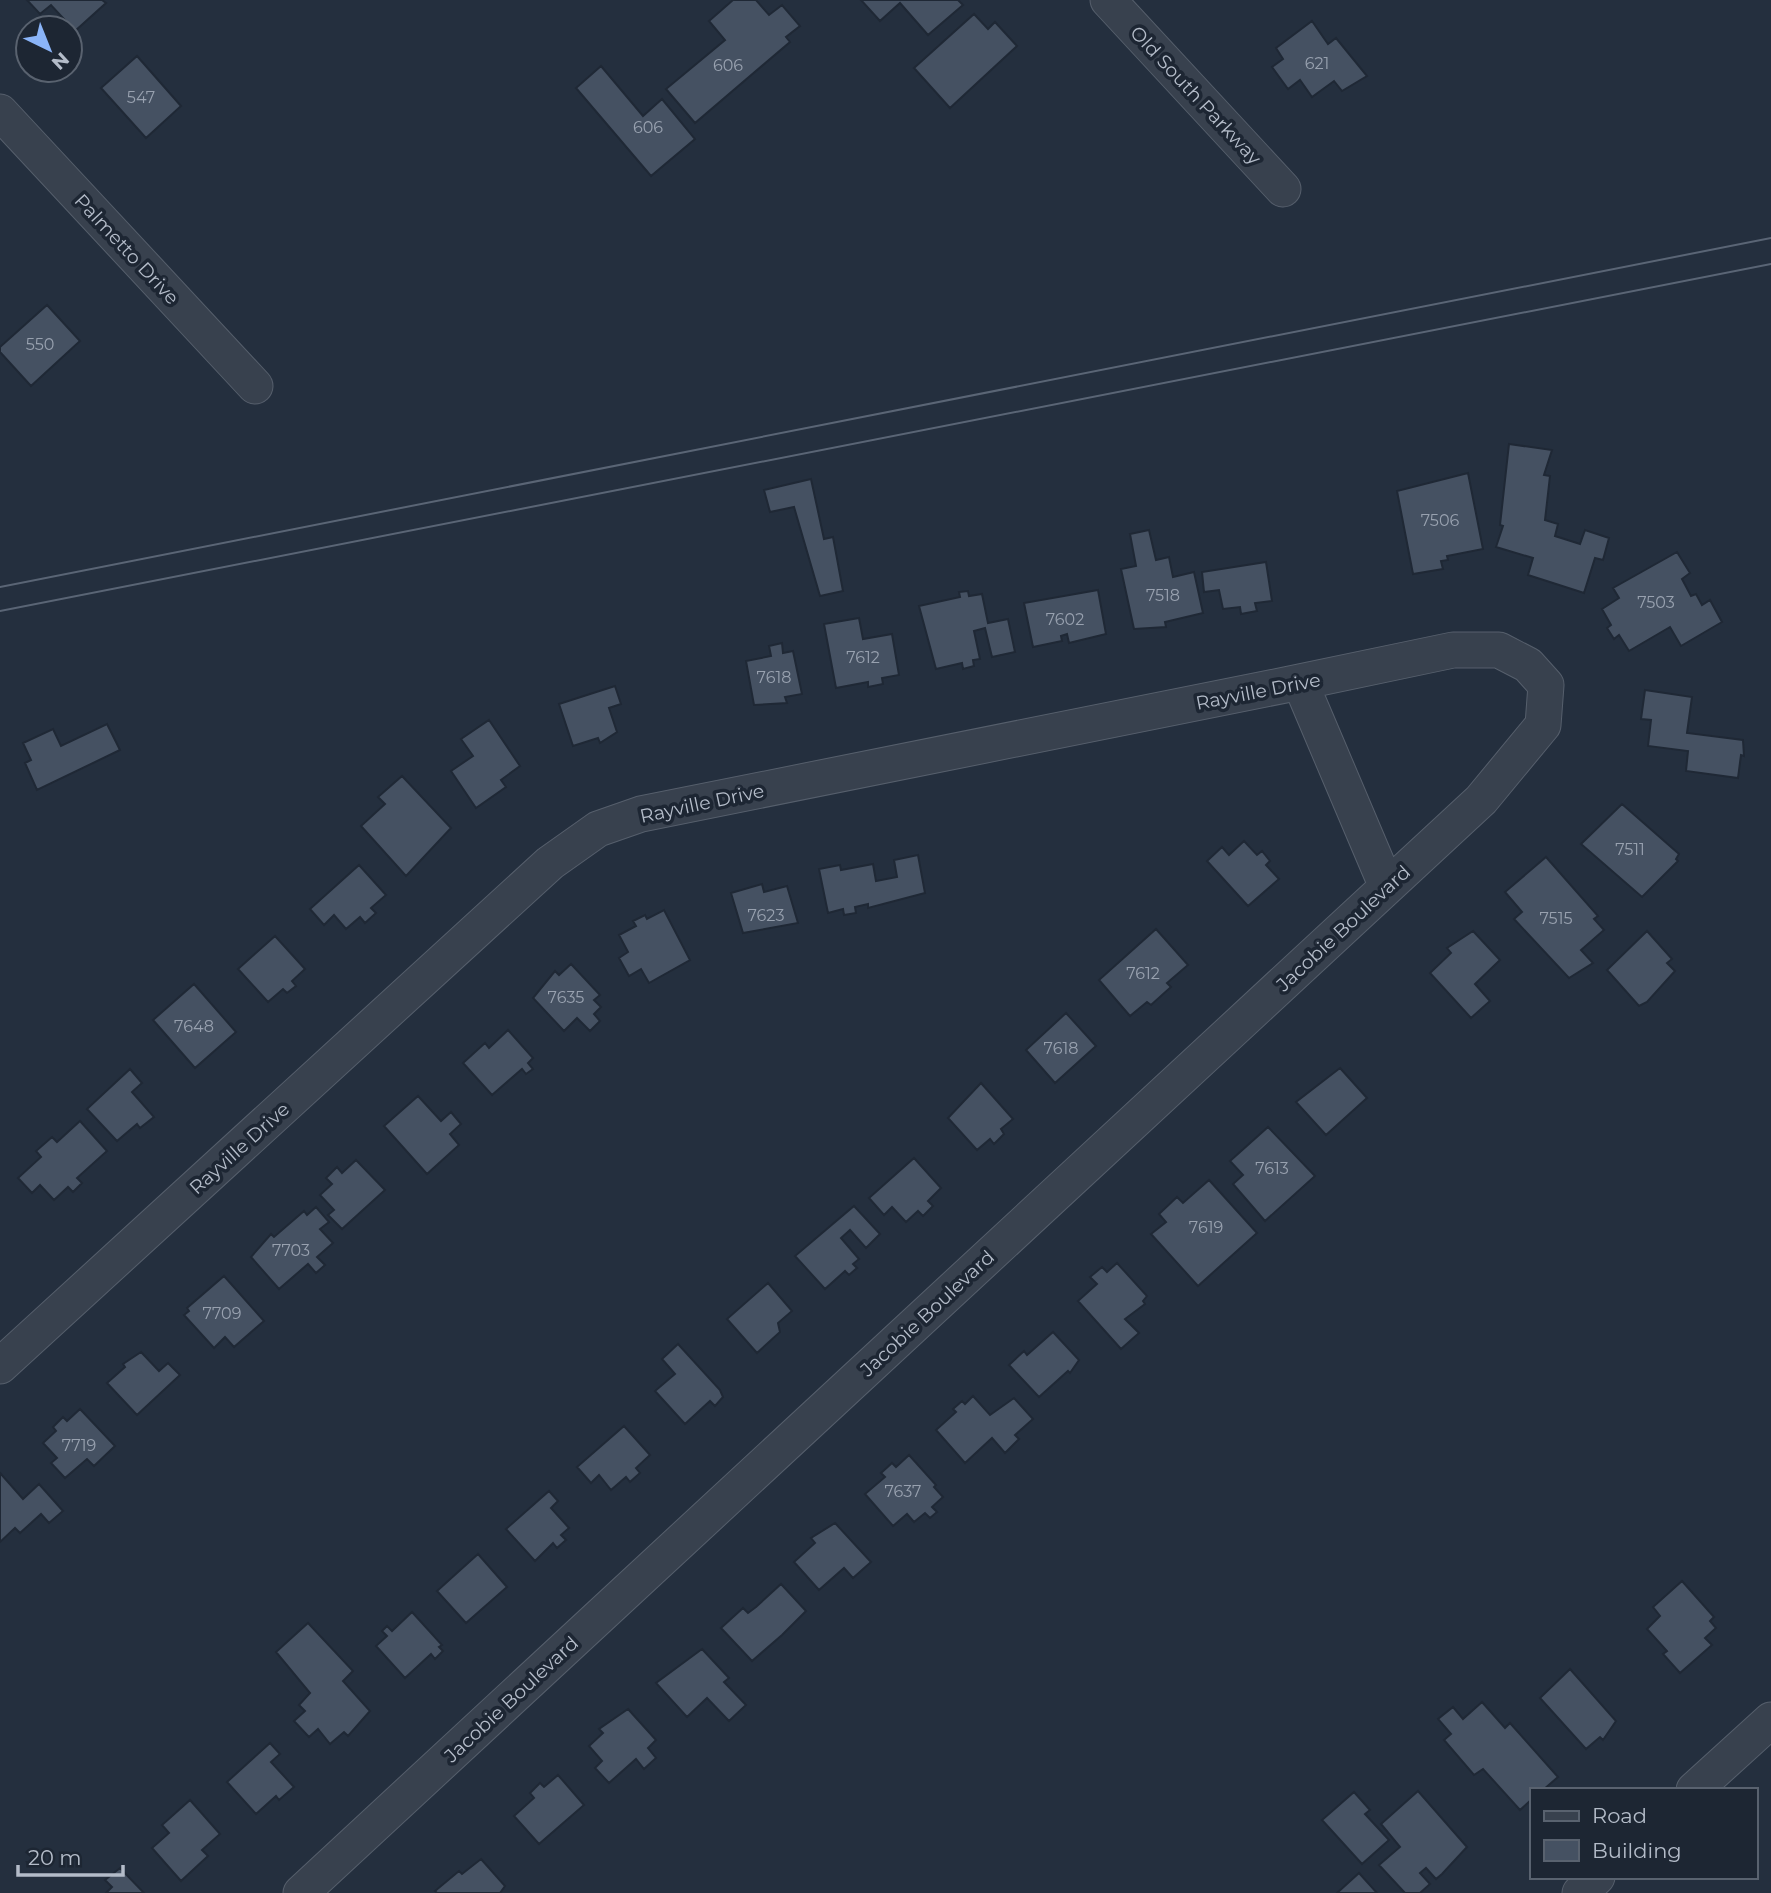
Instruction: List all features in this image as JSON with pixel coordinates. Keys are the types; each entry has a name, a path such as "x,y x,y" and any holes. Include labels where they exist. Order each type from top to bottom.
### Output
{"street":[{"name":"Old South Parkway","path":"1108,0 1283,189"},
{"name":"Palmetto Drive","path":"0,112 255,387"},
{"name":"Rayville Drive","path":"0,1366 550,863 598,829 641,814 1453,650 1499,650 1528,665 1546,685 1544,725"},
{"path":"1300,682 1387,887"},
{"name":"Jacobie Boulevard","path":"301,1893 1481,800 1544,725"},
{"path":"1696,1788 1771,1720"},
{"path":"1580,1893 1595,1879"}],"building":[{"path":"27,0 102,0 106,3 84,23 84,14 59,14 51,5 40,14"},
{"path":"733,0 756,0 769,15 782,5 800,26 786,37 790,42 695,123 666,89 725,40 709,21"},
{"path":"861,0 958,0 963,5 928,35 900,3 880,21"},
{"path":"974,14 988,29 995,22 1017,46 950,108 914,68"},
{"path":"1312,21 1328,44 1336,38 1367,76 1342,91 1334,81 1312,97 1300,80 1288,89 1272,67 1283,59 1276,48"},
{"path":"137,56 181,106 146,138 101,88"},
{"path":"601,66 643,116 662,99 695,139 651,176 576,88"},
{"path":"47,305 80,341 31,386 0,352 0,347"},
{"path":"1509,444 1552,450 1544,475 1550,476 1545,520 1558,524 1555,536 1580,544 1585,530 1609,538 1603,560 1595,558 1584,593 1528,575 1533,558 1496,547 1503,526 1500,525"},
{"path":"1468,473 1483,549 1447,556 1448,560 1441,561 1443,569 1413,574 1397,491"},
{"path":"811,479 824,539 833,537 843,591 820,596 794,507 770,512 764,490"},
{"path":"1149,530 1156,560 1169,557 1173,577 1194,572 1203,613 1165,622 1166,627 1134,629 1121,569 1136,566 1130,534"},
{"path":"1677,552 1690,573 1682,579 1691,596 1696,594 1702,605 1710,600 1722,622 1681,646 1670,627 1629,651 1619,635 1614,639 1607,628 1611,625 1602,609 1619,598 1613,588"},
{"path":"1266,562 1272,601 1255,603 1257,611 1241,614 1240,607 1223,609 1219,590 1204,592 1202,572"},
{"path":"1098,590 1106,634 1069,643 1067,634 1061,636 1062,641 1033,647 1024,603"},
{"path":"968,591 969,596 982,594 988,623 1008,619 1015,652 992,657 985,628 974,631 980,659 973,660 974,666 963,669 962,663 936,669 919,606 960,597 959,592"},
{"path":"859,618 863,639 892,634 899,675 882,678 883,684 868,687 868,682 836,688 824,624"},
{"path":"782,643 783,653 793,651 802,694 785,697 787,703 754,705 746,661 771,656 769,646"},
{"path":"615,686 621,704 609,708 617,732 600,743 598,738 573,746 559,704"},
{"path":"1645,690 1692,697 1687,733 1743,740 1744,756 1741,755 1738,778 1686,771 1688,751 1648,746 1651,720 1641,719"},
{"path":"489,720 520,766 501,780 506,787 476,808 451,771 473,756 461,739"},
{"path":"107,724 120,750 37,790 25,763 31,760 23,743 53,729 61,746"},
{"path":"402,776 451,828 406,876 361,826 385,804 378,797"},
{"path":"1622,804 1679,854 1676,859 1678,861 1642,897 1581,844"},
{"path":"1244,841 1257,855 1262,851 1270,861 1266,865 1279,879 1248,906 1207,861 1222,847 1229,855"},
{"path":"918,855 925,893 868,908 868,904 855,907 856,913 844,915 843,909 828,913 819,869 840,865 841,870 873,864 876,881 897,877 894,860"},
{"path":"1546,857 1598,916 1594,919 1604,930 1581,950 1593,963 1569,978 1514,919 1522,912 1505,892"},
{"path":"359,865 386,895 371,908 376,913 365,923 360,917 346,929 334,915 324,925 310,909"},
{"path":"762,884 764,892 787,886 798,923 743,933 731,893"},
{"path":"664,910 690,960 649,983 641,969 629,976 619,958 628,952 619,935 636,926 633,921 645,915 647,919"},
{"path":"1156,929 1188,965 1167,983 1171,987 1151,1005 1147,1002 1130,1016 1099,980"},
{"path":"1473,931 1500,960 1475,984 1490,1001 1471,1018 1430,973 1451,953 1447,948"},
{"path":"1647,931 1672,959 1667,963 1675,971 1647,1002 1639,1006 1607,970"},
{"path":"275,936 305,969 292,981 296,986 287,993 283,989 268,1002 238,969"},
{"path":"571,964 600,995 594,1000 601,1007 594,1014 600,1021 590,1031 577,1018 564,1031 533,998 555,971 559,975"},
{"path":"194,984 236,1032 195,1068 153,1020"},
{"path":"1066,1013 1096,1046 1055,1083 1026,1050"},
{"path":"508,1030 533,1058 528,1063 533,1069 526,1074 522,1069 492,1095 463,1063 485,1043 489,1048"},
{"path":"1340,1068 1367,1098 1326,1135 1296,1102"},
{"path":"130,1069 142,1083 132,1092 154,1117 140,1128 137,1124 117,1141 87,1109"},
{"path":"981,1083 1013,1119 1001,1129 1004,1134 994,1144 990,1139 977,1150 948,1118"},
{"path":"418,1096 441,1121 451,1112 461,1124 450,1134 459,1145 427,1174 384,1126"},
{"path":"80,1121 107,1151 77,1178 82,1183 73,1192 68,1187 54,1200 40,1185 32,1193 18,1178 41,1157 36,1151 52,1137 57,1142"},
{"path":"1268,1127 1315,1176 1265,1221 1233,1184 1243,1175 1230,1161"},
{"path":"914,1158 941,1188 928,1201 933,1206 923,1216 918,1211 906,1222 892,1207 884,1215 869,1198"},
{"path":"356,1160 385,1190 342,1229 328,1215 334,1210 320,1195 332,1184 326,1178 337,1167 342,1173"},
{"path":"1209,1180 1257,1233 1198,1286 1151,1234 1166,1222 1159,1214 1177,1197 1183,1203"},
{"path":"854,1206 880,1234 866,1248 850,1230 841,1238 859,1259 853,1264 857,1268 849,1275 845,1271 825,1289 795,1256"},
{"path":"316,1207 329,1222 320,1229 333,1243 317,1257 325,1265 316,1273 308,1264 279,1289 251,1257 271,1234 274,1237 304,1211 307,1215"},
{"path":"1117,1263 1147,1296 1143,1301 1145,1304 1125,1319 1139,1333 1121,1349 1078,1301 1097,1284 1090,1277 1102,1267 1107,1272"},
{"path":"224,1276 264,1321 234,1347 225,1337 214,1348 184,1315 189,1311 187,1308"},
{"path":"768,1283 792,1311 778,1323 780,1332 757,1353 727,1319"},
{"path":"1053,1332 1079,1360 1070,1373 1068,1371 1039,1397 1009,1365 1024,1351 1027,1355"},
{"path":"678,1344 720,1390 723,1397 715,1406 710,1401 685,1424 655,1391 675,1374 662,1359"},
{"path":"141,1352 159,1371 168,1363 180,1375 137,1415 107,1383 125,1367 123,1364"},
{"path":"973,1396 990,1415 1014,1398 1033,1419 1015,1435 1019,1439 1005,1453 992,1438 965,1463 936,1430 956,1412 953,1409 962,1401 965,1404"},
{"path":"80,1409 115,1446 94,1466 87,1459 65,1478 51,1463 57,1458 43,1443 56,1431 53,1427 63,1417 67,1421"},
{"path":"624,1426 650,1455 636,1468 640,1473 630,1482 626,1477 611,1490 599,1475 591,1483 577,1467"},
{"path":"909,1455 936,1485 934,1487 943,1497 932,1507 937,1512 930,1518 925,1513 914,1522 907,1514 893,1526 865,1494 885,1477 881,1473 892,1463 896,1467"},
{"path":"0,1473 23,1499 39,1484 63,1511 49,1523 41,1514 20,1533 15,1528 0,1542"},
{"path":"549,1491 558,1501 551,1508 569,1528 561,1535 566,1540 557,1548 553,1543 535,1561 506,1529"},
{"path":"835,1523 871,1562 853,1578 844,1568 819,1590 794,1562 815,1543 811,1538"},
{"path":"478,1554 507,1587 466,1623 437,1591"},
{"path":"1682,1581 1714,1617 1710,1621 1716,1628 1705,1638 1712,1645 1680,1673 1663,1654 1667,1651 1647,1629 1660,1616 1653,1607"},
{"path":"781,1584 806,1611 752,1661 721,1628 743,1608 748,1613"},
{"path":"412,1612 442,1645 439,1647 443,1651 435,1659 431,1654 405,1678 376,1646 387,1636 382,1631 387,1626 392,1631"},
{"path":"308,1623 353,1671 343,1681 370,1711 348,1736 344,1732 330,1744 318,1729 309,1737 294,1721 305,1711 299,1705 310,1693 276,1652"},
{"path":"702,1649 729,1678 724,1682 746,1705 729,1721 707,1698 687,1717 656,1683"},
{"path":"1570,1669 1616,1721 1603,1740 1600,1737 1586,1749 1540,1698"},
{"path":"1482,1702 1505,1728 1510,1723 1558,1777 1545,1788 1530,1788 1530,1801 1520,1810 1483,1769 1474,1775 1444,1740 1451,1734 1438,1719 1453,1707 1463,1719"},
{"path":"628,1709 656,1740 648,1748 656,1758 644,1769 636,1759 609,1783 595,1768 602,1761 589,1746 603,1733 599,1729"},
{"path":"270,1743 280,1754 271,1762 294,1787 279,1800 276,1796 256,1814 227,1782"},
{"path":"558,1775 584,1805 539,1844 514,1816 534,1798 530,1793 540,1783 544,1787"},
{"path":"1418,1791 1467,1847 1436,1879 1426,1868 1420,1873 1430,1884 1420,1893 1405,1893 1379,1865 1400,1847 1381,1824"},
{"path":"1354,1792 1370,1810 1365,1814 1389,1840 1362,1864 1322,1820"},
{"path":"190,1800 220,1834 202,1850 208,1856 181,1881 152,1848 169,1833 162,1825"},
{"path":"481,1859 505,1886 500,1893 435,1891 459,1871 462,1874"},
{"path":"120,1868 144,1893 106,1893 112,1887 105,1880"},
{"path":"1359,1873 1377,1893 1337,1893"}],"tram line":[{"path":"0,587 1771,238"},
{"path":"0,611 1771,264"}]}
